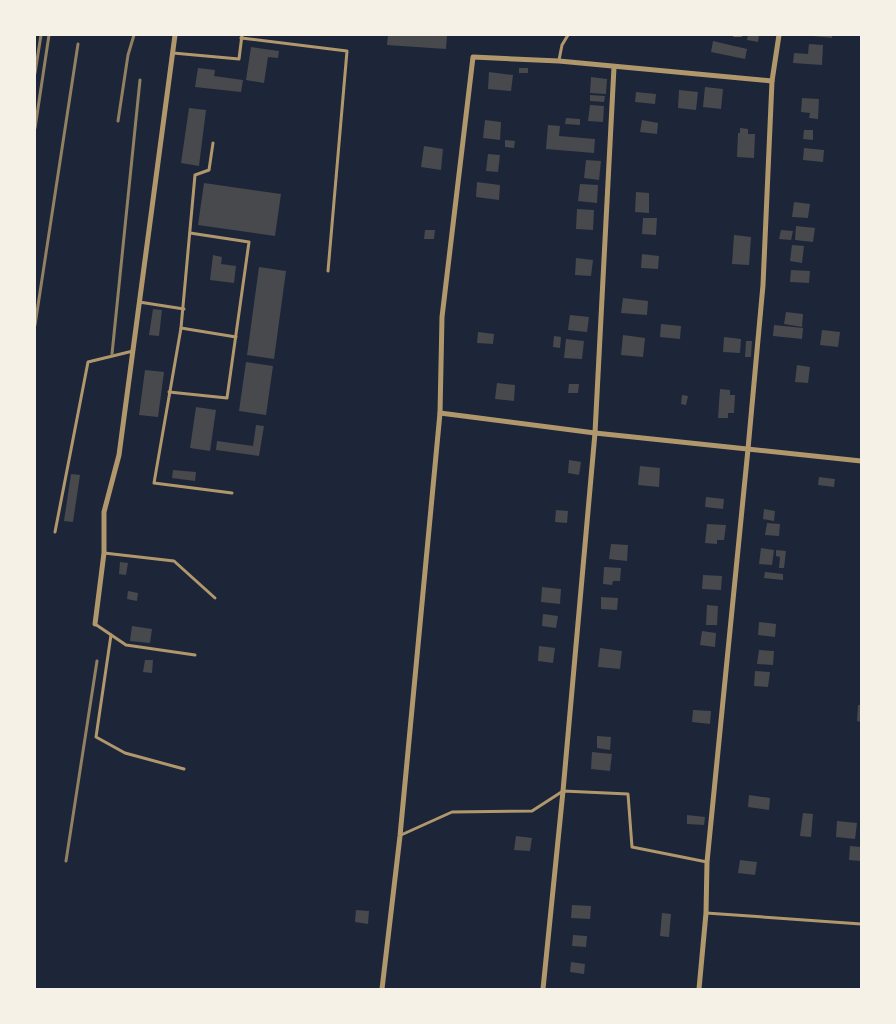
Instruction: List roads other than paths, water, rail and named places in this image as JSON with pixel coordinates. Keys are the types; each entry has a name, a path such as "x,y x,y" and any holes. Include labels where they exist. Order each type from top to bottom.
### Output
{"street":[{"path":"95,624 104,553 104,512 119,455 175,35"},
{"path":"700,989 706,913 707,862 763,285 772,80 778,35"},
{"path":"382,989 400,836 440,412 442,317 473,57 558,61 772,80"},
{"path":"543,989 595,433 614,67"},
{"path":"440,412 595,433 861,461"}],"lane":[{"path":"558,61 562,45 568,35"},
{"path":"734,35 741,35"},
{"path":"173,53 239,59 241,37 347,51 328,271"},
{"path":"213,143 208,170 194,175 182,328 154,483 232,493"},
{"path":"169,392 227,398 250,242 190,233"},
{"path":"139,302 184,309"},
{"path":"182,328 236,337"},
{"path":"55,532 88,362 133,351"},
{"path":"104,553 174,562 214,598"},
{"path":"95,624 126,645 195,655"},
{"path":"111,635 96,737 125,753 184,769"},
{"path":"400,836 452,812 532,812 563,791 628,794 632,847 707,862"},
{"path":"706,913 861,924"}],"railway":[{"path":"35,73 41,35"},
{"path":"35,128 49,35"},
{"path":"118,121 128,55 134,35"},
{"path":"35,325 78,44"},
{"path":"112,354 140,80"},
{"path":"66,861 97,661"}]}
